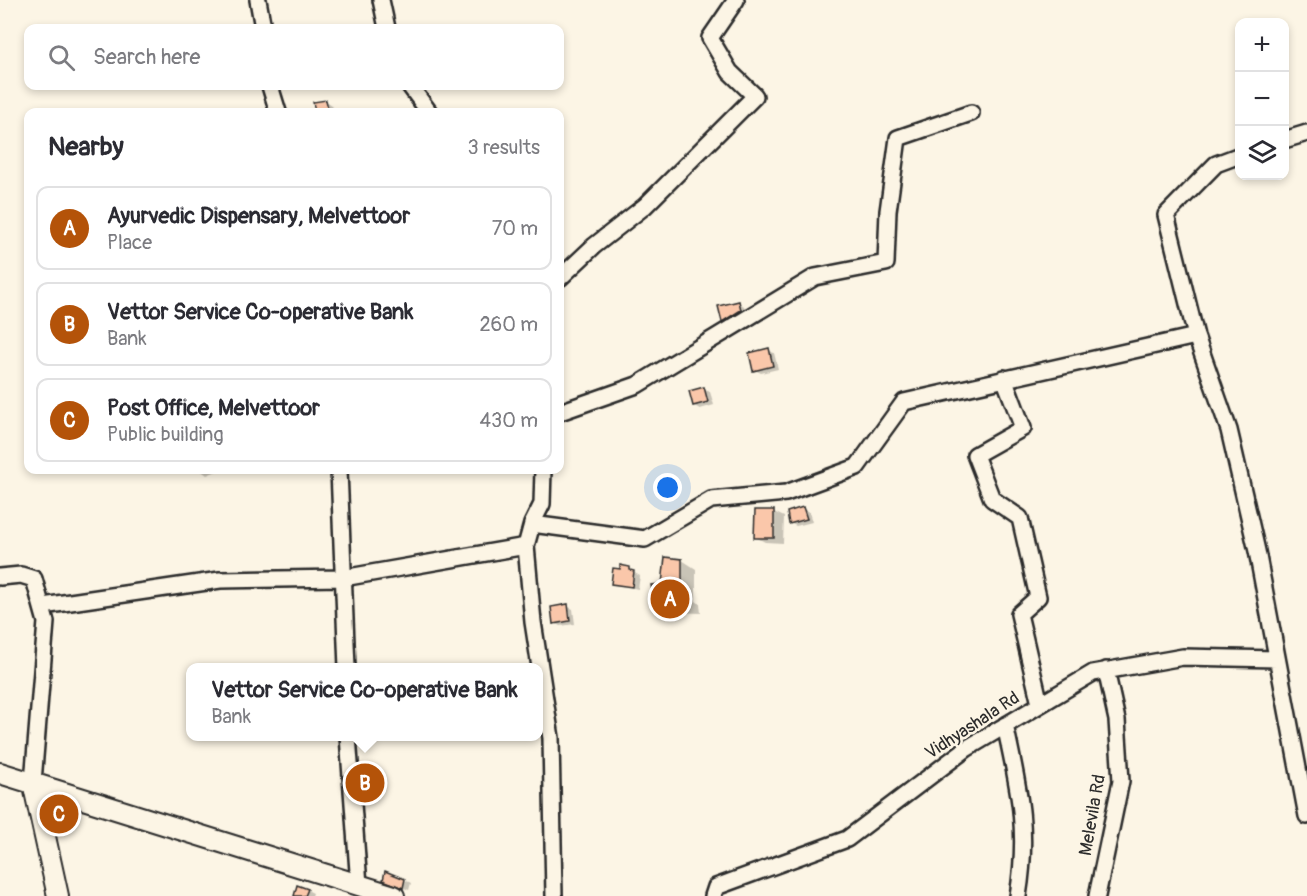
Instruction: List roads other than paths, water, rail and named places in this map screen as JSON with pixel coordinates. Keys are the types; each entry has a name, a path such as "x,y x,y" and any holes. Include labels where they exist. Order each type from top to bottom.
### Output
{"main road":[{"path":"0,773 394,896"},
{"path":"33,782 58,896"}],"street":[{"path":"258,0 262,24"},
{"path":"381,0 386,24"},
{"path":"564,274 594,246 645,206 755,96 730,72 710,39 736,0"},
{"path":"271,90 277,108"},
{"path":"413,90 426,108"},
{"path":"564,411 637,385 815,277 886,263 888,211 898,138 971,113"},
{"path":"1289,138 1307,133"},
{"path":"1235,157 1216,164 1166,215 1196,336 1229,430 1257,551 1307,816"},
{"path":"532,524 645,539 711,500 786,492 857,467 904,402 1196,336"},
{"path":"1004,378 1023,428 975,455 993,499 1020,519 1038,597 1019,614 1040,704"},
{"path":"339,474 347,663"},
{"path":"539,663 526,546 532,524 542,504 543,474"},
{"path":"43,606 220,580 344,578 526,546"},
{"path":"0,577 21,575 34,579 46,622 33,782"},
{"name":"Vidhyashala Rd","path":"713,896 716,887 847,839 966,749 1093,673 1183,657 1277,659"},
{"name":"Melevila Rd","path":"1097,896 1121,781 1117,720 1106,670"},
{"path":"543,686 551,738 555,896"},
{"path":"1005,725 1023,806 1024,859 1018,896"},
{"path":"348,741 359,885"}],"place":[{"name":"Ayurvedic Dispensary, Melvettoor","path":"670,599"},
{"name":"Vettor Service Co-operative Bank","path":"365,783"},
{"name":"Post Office, Melvettoor","path":"59,814"}]}
